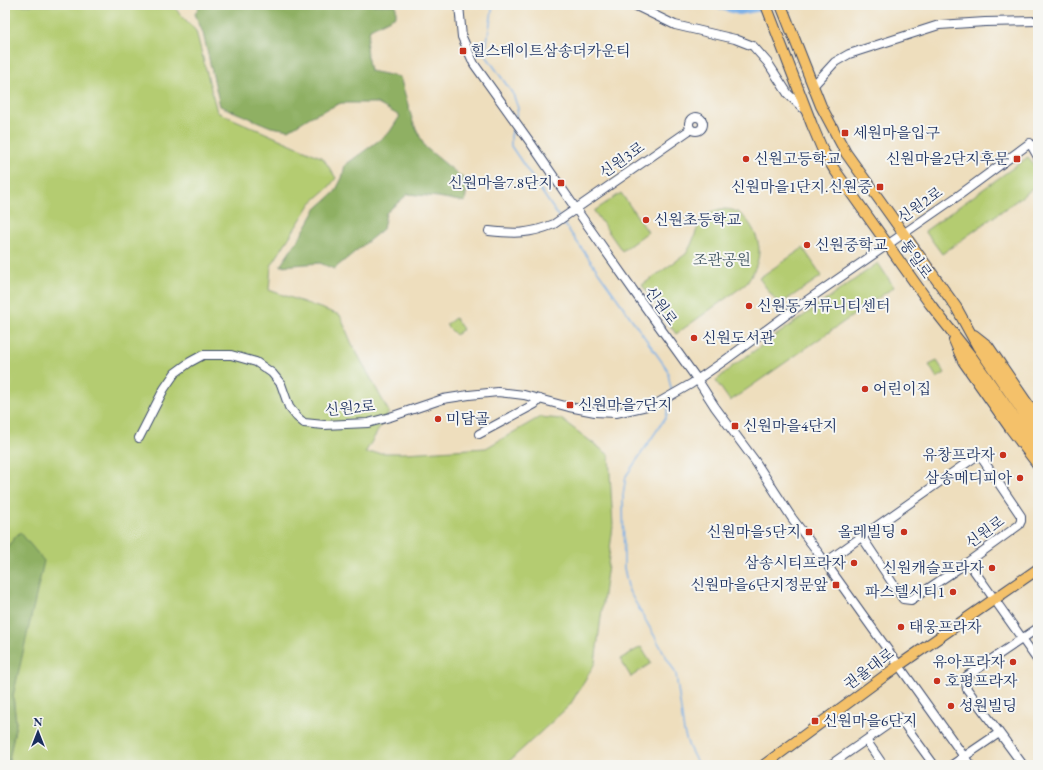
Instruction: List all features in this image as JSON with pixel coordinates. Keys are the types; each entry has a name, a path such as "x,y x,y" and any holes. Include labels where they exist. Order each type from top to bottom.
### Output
{"main road":[{"name":"통일로","path":"766,5 823,151 887,244 930,304 971,356 1038,451"},
{"name":"통일로","path":"781,5 821,106 846,152 956,307 978,347 1038,434"},
{"path":"947,325 963,361 1038,465"},
{"path":"968,330 988,346 1038,419"},
{"name":"권율대로","path":"764,765 898,666 1038,569"}],"street":[{"name":"신원로","path":"459,5 462,37 474,64 530,142 573,212 698,380 715,407 755,461 792,518 970,765"},
{"path":"634,5 675,25 735,39 753,46 768,63 788,94 807,112"},
{"path":"813,86 835,62 849,54 939,25 1038,21"},
{"name":"신원3로","path":"489,230 516,234 529,232 554,224 691,129"},
{"name":"신원2로","path":"139,438 164,390 175,373 203,355 231,355 256,362 272,373 280,384 289,407 304,423 324,425 368,423 443,400 469,395 498,392 524,395 595,412 616,412 656,404 698,380 793,310 958,196 1030,143 1038,157"},
{"path":"479,434 540,400"},
{"name":"신원로","path":"825,563 975,457 980,457 983,460 1002,487 1020,516 1021,521 968,562 911,600 903,599 862,537"},
{"path":"968,562 993,600 1038,662"},
{"path":"1023,765 967,689 966,684 967,676 1038,628"},
{"path":"833,764 899,717 934,765"},
{"path":"952,765 999,733"},
{"path":"866,740 883,765"}],"green space":[{"path":"5,5 172,5 196,31 217,112 323,158 336,178 329,187 311,203 271,266 269,290 340,315 351,342 389,412 365,453 405,453 486,448 540,417 561,419 609,455 613,526 595,663 570,705 505,765 8,765 16,723 13,696 20,532 5,549"},
{"path":"200,5 396,5 396,16 370,29 366,49 370,71 400,77 413,122 425,147 464,179 467,186 465,202 408,194 386,213 383,229 334,269 320,263 280,266 300,237 316,209 335,192 342,178 345,165 389,133 400,116 376,103 341,103 310,117 289,130 271,127 220,106 203,33 195,14"},
{"path":"1028,157 1038,172 1038,185 942,254 925,231"},
{"path":"621,193 648,232 622,251 594,211"},
{"name":"조관공원","path":"720,209 738,212 748,221 758,242 759,256 751,277 746,284 676,334 642,285 686,254 701,219 710,212"},
{"path":"803,248 822,276 779,305 759,278"},
{"path":"878,263 894,287 730,401 716,381 730,368"},
{"path":"455,318 463,329 456,335 446,325"},
{"path":"937,361 945,373 937,378 929,365"},
{"path":"20,532 44,561 13,696 16,723 8,765 5,765 5,549"},
{"path":"641,647 651,663 631,677 620,659"}],"waterway":[{"path":"493,5 485,54 513,94 518,108 516,116"},
{"path":"721,5 739,10 767,5"},
{"path":"514,124 511,136 511,146 559,217"},
{"path":"563,222 667,369 672,393"},
{"path":"671,398 666,417 626,476 623,495 624,568 629,591 676,674 684,732 689,747 696,761 700,765"}],"place":[{"name":"힐스테이트삼송더카운티","path":"463,51"},
{"name":"세원마을입구","path":"845,133"},
{"name":"신원고등학교","path":"746,159"},
{"name":"신원마을2단지후문","path":"1017,159"},
{"name":"신원마을7.8단지","path":"561,183"},
{"name":"신원마을1단지.신원중","path":"880,187"},
{"name":"신원초등학교","path":"646,220"},
{"name":"신원중학교","path":"807,245"},
{"name":"신원동 커뮤니티센터","path":"749,306"},
{"name":"신원도서관","path":"694,338"},
{"name":"어린이집","path":"865,389"},
{"name":"신원마을7단지","path":"570,405"},
{"name":"미담골","path":"438,419"},
{"name":"신원마을4단지","path":"735,426"},
{"name":"유창프라자","path":"1003,455"},
{"name":"삼송메디피아","path":"1020,478"},
{"name":"신원마을5단지","path":"809,532"},
{"name":"올레빌딩","path":"904,532"},
{"name":"삼송시티프라자","path":"854,563"},
{"name":"신원캐슬프라자","path":"992,568"},
{"name":"신원마을6단지정문앞","path":"836,585"},
{"name":"파스텔시티1","path":"953,592"},
{"name":"태웅프라자","path":"901,627"},
{"name":"유아프라자","path":"1013,662"},
{"name":"호평프라자","path":"937,681"},
{"name":"성원빌딩","path":"951,706"},
{"name":"신원마을6단지","path":"815,721"}]}
